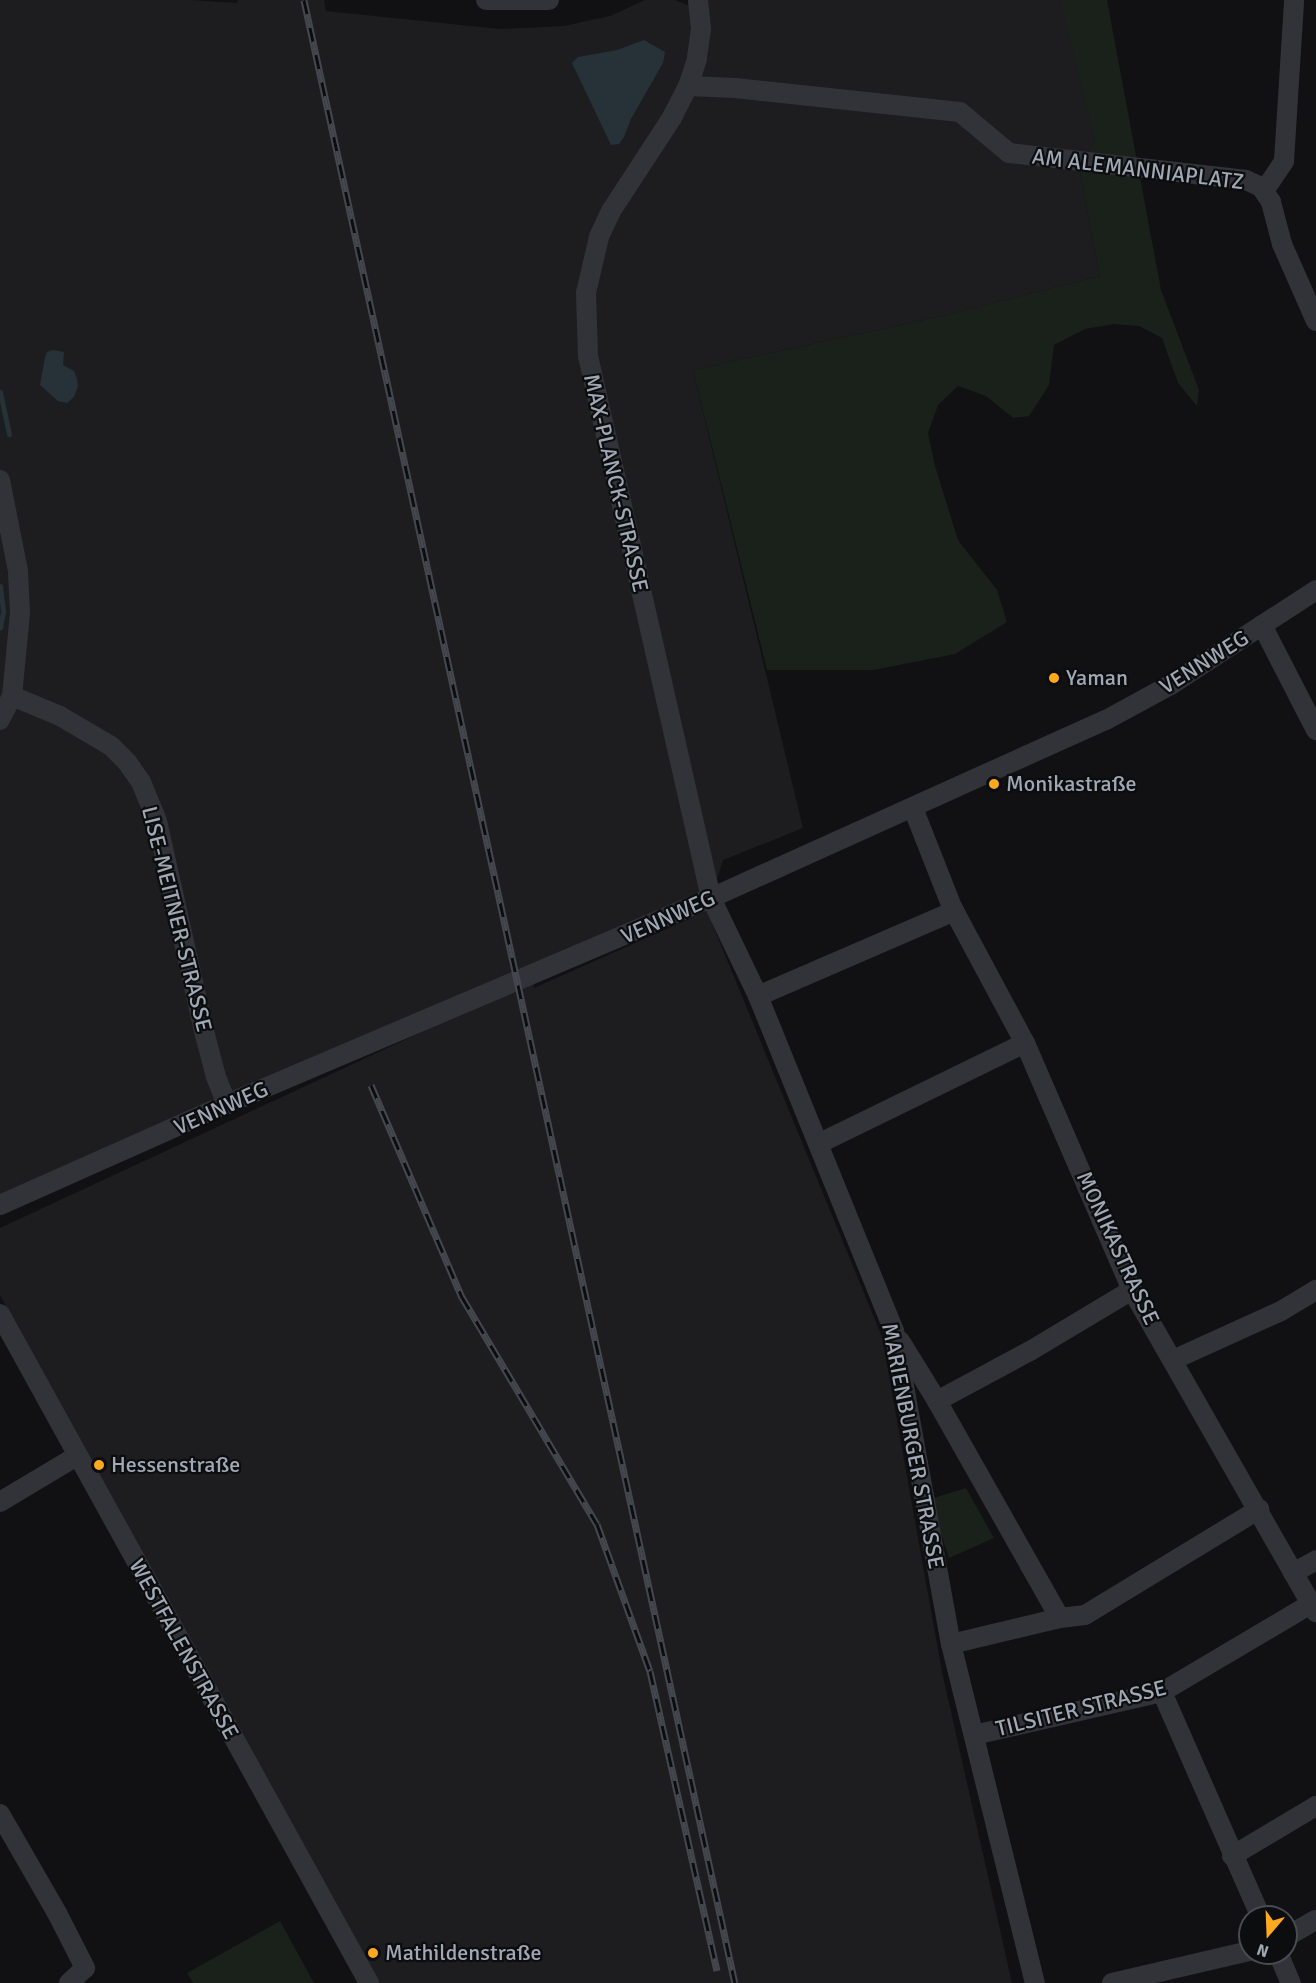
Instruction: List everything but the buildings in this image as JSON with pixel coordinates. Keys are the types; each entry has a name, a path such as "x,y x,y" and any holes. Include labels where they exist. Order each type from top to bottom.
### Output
{"street":[{"path":"486,0 549,0"},
{"name":"MAX-PLANCK-STRASSE","path":"698,0 701,29 699,49 687,86 673,116 610,211 599,237 586,294 585,322 597,399 711,898"},
{"name":"AM ALEMANNIAPLATZ","path":"1264,191 1284,161 1294,0"},
{"name":"AM ALEMANNIAPLATZ","path":"687,86 735,88 960,112 1010,153 1239,178 1254,183 1264,191 1271,202 1282,244 1316,321"},
{"path":"0,480 18,571 20,613 12,696 0,720"},
{"name":"VENNWEG","path":"0,1205 227,1104 711,898 1106,720 1172,684 1316,590"},
{"path":"1262,625 1316,730"},
{"name":"LISE-MEITNER-STRASSE","path":"12,696 60,716 111,746 127,762 141,783 156,821 205,1035 216,1077 227,1104"},
{"name":"MONIKASTRASSE","path":"913,808 954,911 1025,1043 1132,1290 1314,1608"},
{"name":"MARIENBURGER STRASSE","path":"711,898 758,996 820,1143 894,1331 951,1644 1035,1983"},
{"path":"758,996 954,911"},
{"path":"820,1143 1025,1043"},
{"path":"937,1401 1030,1351 1132,1290"},
{"path":"1173,1360 1281,1311 1316,1290"},
{"name":"WESTFALENSTRASSE","path":"0,1314 369,1983"},
{"path":"894,1331 937,1401 1060,1618"},
{"path":"0,1502 77,1456"},
{"path":"951,1644 1060,1618 1084,1615 1259,1509"},
{"path":"1293,1573 1316,1560"},
{"name":"TILSITER STRASSE","path":"974,1736 1162,1692 1314,1608"},
{"path":"1162,1692 1255,1905"},
{"path":"1232,1856 1316,1806"},
{"path":"0,1814 57,1913 85,1968 69,1983"},
{"path":"1298,1930 1316,1920"},
{"path":"1112,1983 1238,1954"},
{"path":"1283,1965 1291,1983"}],"shaded area":[{"path":"0,0 191,0 237,3 238,0 324,0 326,11 500,29 564,26 610,16 645,0 675,0 688,5 695,0 1063,0 1095,141 1079,167 1100,276 942,316 693,370 803,828 723,860 711,898 533,976 534,988 707,911 882,1337 942,1672 1012,1983 372,1983 0,1295 0,1228 486,1002 0,1205"},
{"path":"1061,0 1107,0 1161,290 1199,390 1197,406 1178,383 1162,338 1139,326 1113,324 1085,329 1054,345 1049,385 1029,416 1013,418 986,396 958,386 938,405 928,433 935,466 958,540 997,590 1007,622 955,654 873,670 767,670 693,370 942,316 1100,276 1079,167 1095,141"},
{"path":"644,40 665,52 663,63 631,119 624,137 619,144 611,145 572,63 578,57 617,50"},
{"path":"53,350 64,352 63,365 74,371 77,379 78,386 74,397 67,403 58,401 40,385 45,357 47,352"},
{"path":"966,1488 994,1538 949,1558 930,1499"},
{"path":"280,1921 314,1983 193,1983 187,1973"}],"waterway":[{"path":"0,392 9,434"},
{"path":"0,586 3,612 0,628"}],"railway":[{"path":"304,0 735,1983"},
{"path":"371,1085 462,1297 597,1524 650,1671 717,1971"}],"place":[{"name":"Yaman","path":"1054,678"},
{"name":"Monikastraße","path":"994,784"},
{"name":"Hessenstraße","path":"99,1465"},
{"name":"Mathildenstraße","path":"373,1953"}]}
